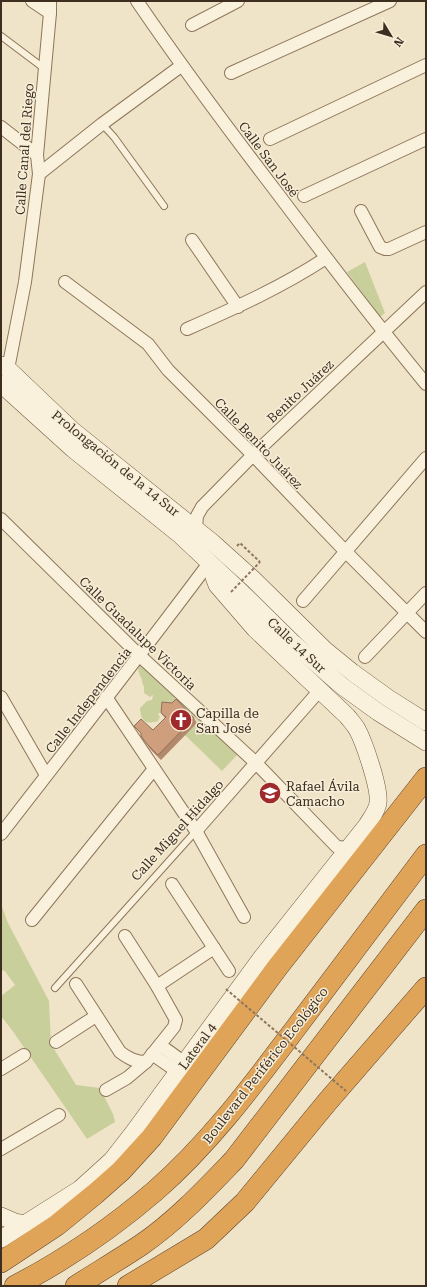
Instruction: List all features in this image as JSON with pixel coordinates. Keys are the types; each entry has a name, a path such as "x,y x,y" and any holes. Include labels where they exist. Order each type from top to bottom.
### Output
{"highway":[{"path":"1,1262 57,1225 121,1171 152,1137 270,962 357,852 426,778"},
{"name":"Boulevard Periférico Ecológico","path":"15,1286 58,1262 112,1226 156,1190 216,1130 259,1076 426,855"},
{"path":"76,1286 142,1245 203,1193 234,1160 426,910"},
{"path":"128,1286 206,1239 245,1202 328,1101 426,988"}],"main road":[{"name":"Prolongación de la 14 Sur","path":"3,373 72,430 196,528"},
{"name":"Prolongación de la 14 Sur","path":"3,373 73,449 179,534"},
{"name":"Calle 14 Sur","path":"196,528 253,579 303,630 352,672 388,698 426,722"},
{"name":"Calle 14 Sur","path":"179,534 237,593 342,686 378,712 426,742"},
{"path":"212,566 217,585 255,628 347,716 356,728 361,738 378,795 378,804 367,825 357,852"},
{"name":"Lateral 4","path":"1,1239 80,1189 112,1160 134,1133 182,1067 270,962"},
{"path":"1,1216 26,1224"}],"street":[{"path":"32,1 50,7"},
{"name":"Calle San José","path":"137,1 181,66 383,332 426,384"},
{"path":"192,24 238,1"},
{"path":"231,74 390,1"},
{"name":"Calle Canal del Riego","path":"3,373 24,282 39,174 38,155 50,7"},
{"path":"270,139 426,65"},
{"path":"39,174 102,124 181,66"},
{"path":"1,127 38,155"},
{"path":"304,196 426,139"},
{"path":"361,211 380,247 384,249 389,249 426,232"},
{"path":"192,240 238,307"},
{"path":"187,329 238,307 285,283 326,258"},
{"name":"Calle Benito Juárez","path":"65,282 148,344 168,370 426,632"},
{"name":"Benito Juárez","path":"196,528 197,516 202,507 253,455 426,292"},
{"path":"303,601 426,458"},
{"name":"Calle Guadalupe Victoria","path":"1,518 140,656 256,763 337,847 357,852"},
{"name":"Calle Independencia","path":"1,834 106,697 212,566"},
{"path":"365,657 426,593"},
{"name":"Calle Miguel Hidalgo","path":"196,831 320,690"},
{"path":"1,697 46,775"},
{"path":"106,697 196,831 244,917"},
{"path":"32,920 154,769"},
{"path":"172,884 229,971"},
{"path":"106,1090 127,1078 152,1054 174,1027 176,1020 157,986 125,936"},
{"path":"157,986 214,948"},
{"path":"76,984 120,1052 135,1061 152,1054 182,1067"},
{"path":"56,1042 96,1016"},
{"path":"1,1069 24,1055"},
{"path":"1,1149 59,1115"}],"lane":[{"path":"1,36 45,69"},
{"path":"102,124 114,137 164,206"},
{"name":"Calle Miguel Hidalgo","path":"54,988 196,831"}],"path":[{"path":"237,593 260,562 240,543"},
{"path":"226,989 346,1091"}],"green space":[{"path":"365,262 385,313 380,317 347,272"},
{"path":"141,661 175,696 175,701 158,714 160,717 158,721 154,722 144,721 141,716 140,708 147,701 152,700 153,695 150,697 144,693 142,679 138,670"},
{"path":"181,700 241,751 222,771 185,735 198,721 179,702"},
{"path":"1,904 8,923 49,1001 51,1044 76,1085 100,1088 113,1114 115,1122 87,1139 1,1016 1,996 15,985 4,970 1,972"}],"building":[{"path":"176,699 194,718 158,755 147,744 141,736 141,733 134,726 141,719 153,730 166,717 161,713 162,702 172,703"}],"place":[{"name":"Capilla de San José","path":"181,720"},
{"name":"Rafael Ávila Camacho","path":"270,793"}]}
